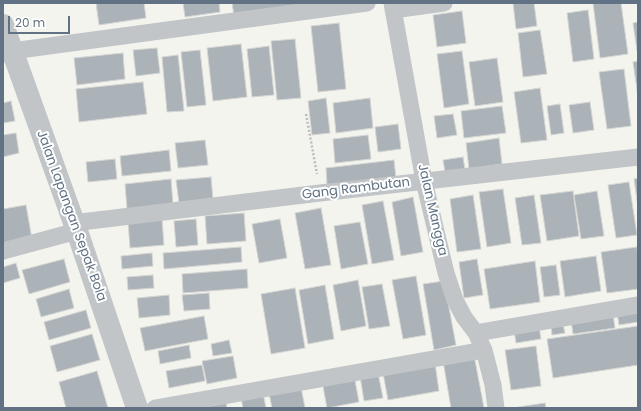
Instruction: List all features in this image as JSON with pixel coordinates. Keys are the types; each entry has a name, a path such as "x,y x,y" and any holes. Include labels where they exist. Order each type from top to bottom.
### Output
{"street":[{"path":"7,53 367,3"},
{"path":"392,7 444,3"},
{"name":"Jalan Mangga","path":"392,7 424,181 446,273 455,300 464,318 476,333 484,350 493,384 496,408"},
{"name":"Jalan Lapangan Sepak Bola","path":"3,25 7,53 75,227 137,408"},
{"name":"Gang Rambutan","path":"3,251 75,227 320,193 638,157"},
{"path":"476,333 638,305"},
{"path":"155,408 484,350"}],"path":[{"path":"306,114 320,193"}],"building":[{"path":"96,3 144,3 146,18 99,25"},
{"path":"183,3 219,3 220,12 185,17"},
{"path":"232,3 316,3 234,16"},
{"path":"513,3 534,3 537,26 516,29"},
{"path":"593,3 621,3 628,54 600,58"},
{"path":"588,10 594,59 573,62 567,13"},
{"path":"462,11 466,43 437,47 433,15"},
{"path":"638,22 638,51 637,51 633,23"},
{"path":"339,23 346,89 318,92 311,26"},
{"path":"540,30 547,74 523,77 518,33"},
{"path":"295,39 301,98 277,100 271,41"},
{"path":"241,44 247,97 213,101 207,48"},
{"path":"269,46 274,95 252,97 247,49"},
{"path":"157,48 160,73 136,76 133,50"},
{"path":"200,50 206,105 187,107 181,52"},
{"path":"462,51 469,104 444,108 437,54"},
{"path":"123,53 125,79 77,85 74,58"},
{"path":"178,55 184,111 167,112 162,57"},
{"path":"497,58 503,102 475,106 469,62"},
{"path":"638,61 638,97 633,62"},
{"path":"624,69 631,126 607,129 599,72"},
{"path":"143,82 147,114 79,122 76,89"},
{"path":"540,88 547,140 521,143 514,92"},
{"path":"326,98 330,133 312,135 308,101"},
{"path":"370,98 373,128 336,133 333,103"},
{"path":"11,101 15,121 3,123 3,103"},
{"path":"590,102 594,130 573,133 569,105"},
{"path":"560,104 564,133 551,135 547,106"},
{"path":"502,106 506,133 464,138 461,111"},
{"path":"453,114 457,135 437,138 434,116"},
{"path":"398,124 401,149 378,152 375,127"},
{"path":"16,133 19,153 3,157 3,135"},
{"path":"368,135 371,159 335,163 333,139"},
{"path":"499,138 502,164 469,169 466,143"},
{"path":"205,140 208,165 178,168 175,143"},
{"path":"169,150 171,171 122,176 120,156"},
{"path":"463,157 465,170 445,172 443,160"},
{"path":"115,159 117,179 88,182 86,162"},
{"path":"394,160 396,178 327,185 326,168"},
{"path":"211,177 213,199 179,203 176,180"},
{"path":"638,178 638,207 634,179"},
{"path":"171,179 173,204 127,209 125,184"},
{"path":"629,182 637,235 616,238 608,185"},
{"path":"503,189 511,243 487,247 479,192"},
{"path":"573,191 579,236 547,241 540,195"},
{"path":"597,191 604,236 581,239 574,195"},
{"path":"473,195 481,249 457,252 450,199"},
{"path":"534,195 541,243 522,245 515,198"},
{"path":"413,197 423,252 401,256 392,202"},
{"path":"383,201 394,260 372,264 362,205"},
{"path":"26,205 32,239 3,245 3,209"},
{"path":"321,208 331,265 305,269 295,213"},
{"path":"244,213 246,241 207,244 205,216"},
{"path":"162,219 164,245 130,248 128,222"},
{"path":"196,219 198,245 176,247 174,221"},
{"path":"280,219 287,258 259,263 252,224"},
{"path":"360,222 368,264 341,269 334,226"},
{"path":"241,247 242,262 164,269 163,253"},
{"path":"637,247 638,289 607,293 601,252"},
{"path":"152,253 153,266 122,269 121,256"},
{"path":"596,256 601,291 565,297 560,261"},
{"path":"64,259 70,282 29,294 22,270"},
{"path":"477,259 483,295 464,298 459,262"},
{"path":"535,261 540,302 490,309 484,269"},
{"path":"16,263 20,278 3,283 3,267"},
{"path":"556,265 560,295 544,297 540,267"},
{"path":"247,269 248,288 183,293 182,274"},
{"path":"153,275 154,288 128,290 127,277"},
{"path":"416,276 426,335 403,339 392,280"},
{"path":"358,280 366,326 341,331 333,285"},
{"path":"444,281 456,345 434,350 423,284"},
{"path":"382,284 390,326 369,329 362,287"},
{"path":"325,285 334,339 308,344 299,290"},
{"path":"295,288 305,348 271,354 261,294"},
{"path":"69,289 74,308 41,317 36,299"},
{"path":"209,293 210,309 184,311 182,295"},
{"path":"169,295 170,315 139,318 137,298"},
{"path":"638,309 638,322 619,325 617,312"},
{"path":"86,310 91,328 49,340 44,322"},
{"path":"613,314 615,328 573,334 571,320"},
{"path":"204,316 208,339 145,351 140,328"},
{"path":"563,324 565,333 552,335 551,326"},
{"path":"539,326 541,339 516,343 514,330"},
{"path":"638,326 638,365 553,378 547,339"},
{"path":"92,334 100,360 57,372 50,346"},
{"path":"229,340 232,353 213,356 211,344"},
{"path":"189,345 191,358 160,364 158,351"},
{"path":"536,346 541,386 511,390 505,350"},
{"path":"474,355 484,408 451,408 443,361"},
{"path":"233,356 237,378 207,384 202,361"},
{"path":"435,363 439,391 388,400 383,373"},
{"path":"202,365 205,381 169,388 166,371"},
{"path":"97,371 108,408 66,408 59,382"},
{"path":"378,373 383,398 364,401 360,376"},
{"path":"354,375 359,402 327,408 322,381"},
{"path":"301,387 305,408 272,408 269,393"},
{"path":"263,393 266,408 243,408 241,397"},
{"path":"225,398 227,408 189,408"},
{"path":"545,403 546,408 518,408 518,407"}]}
